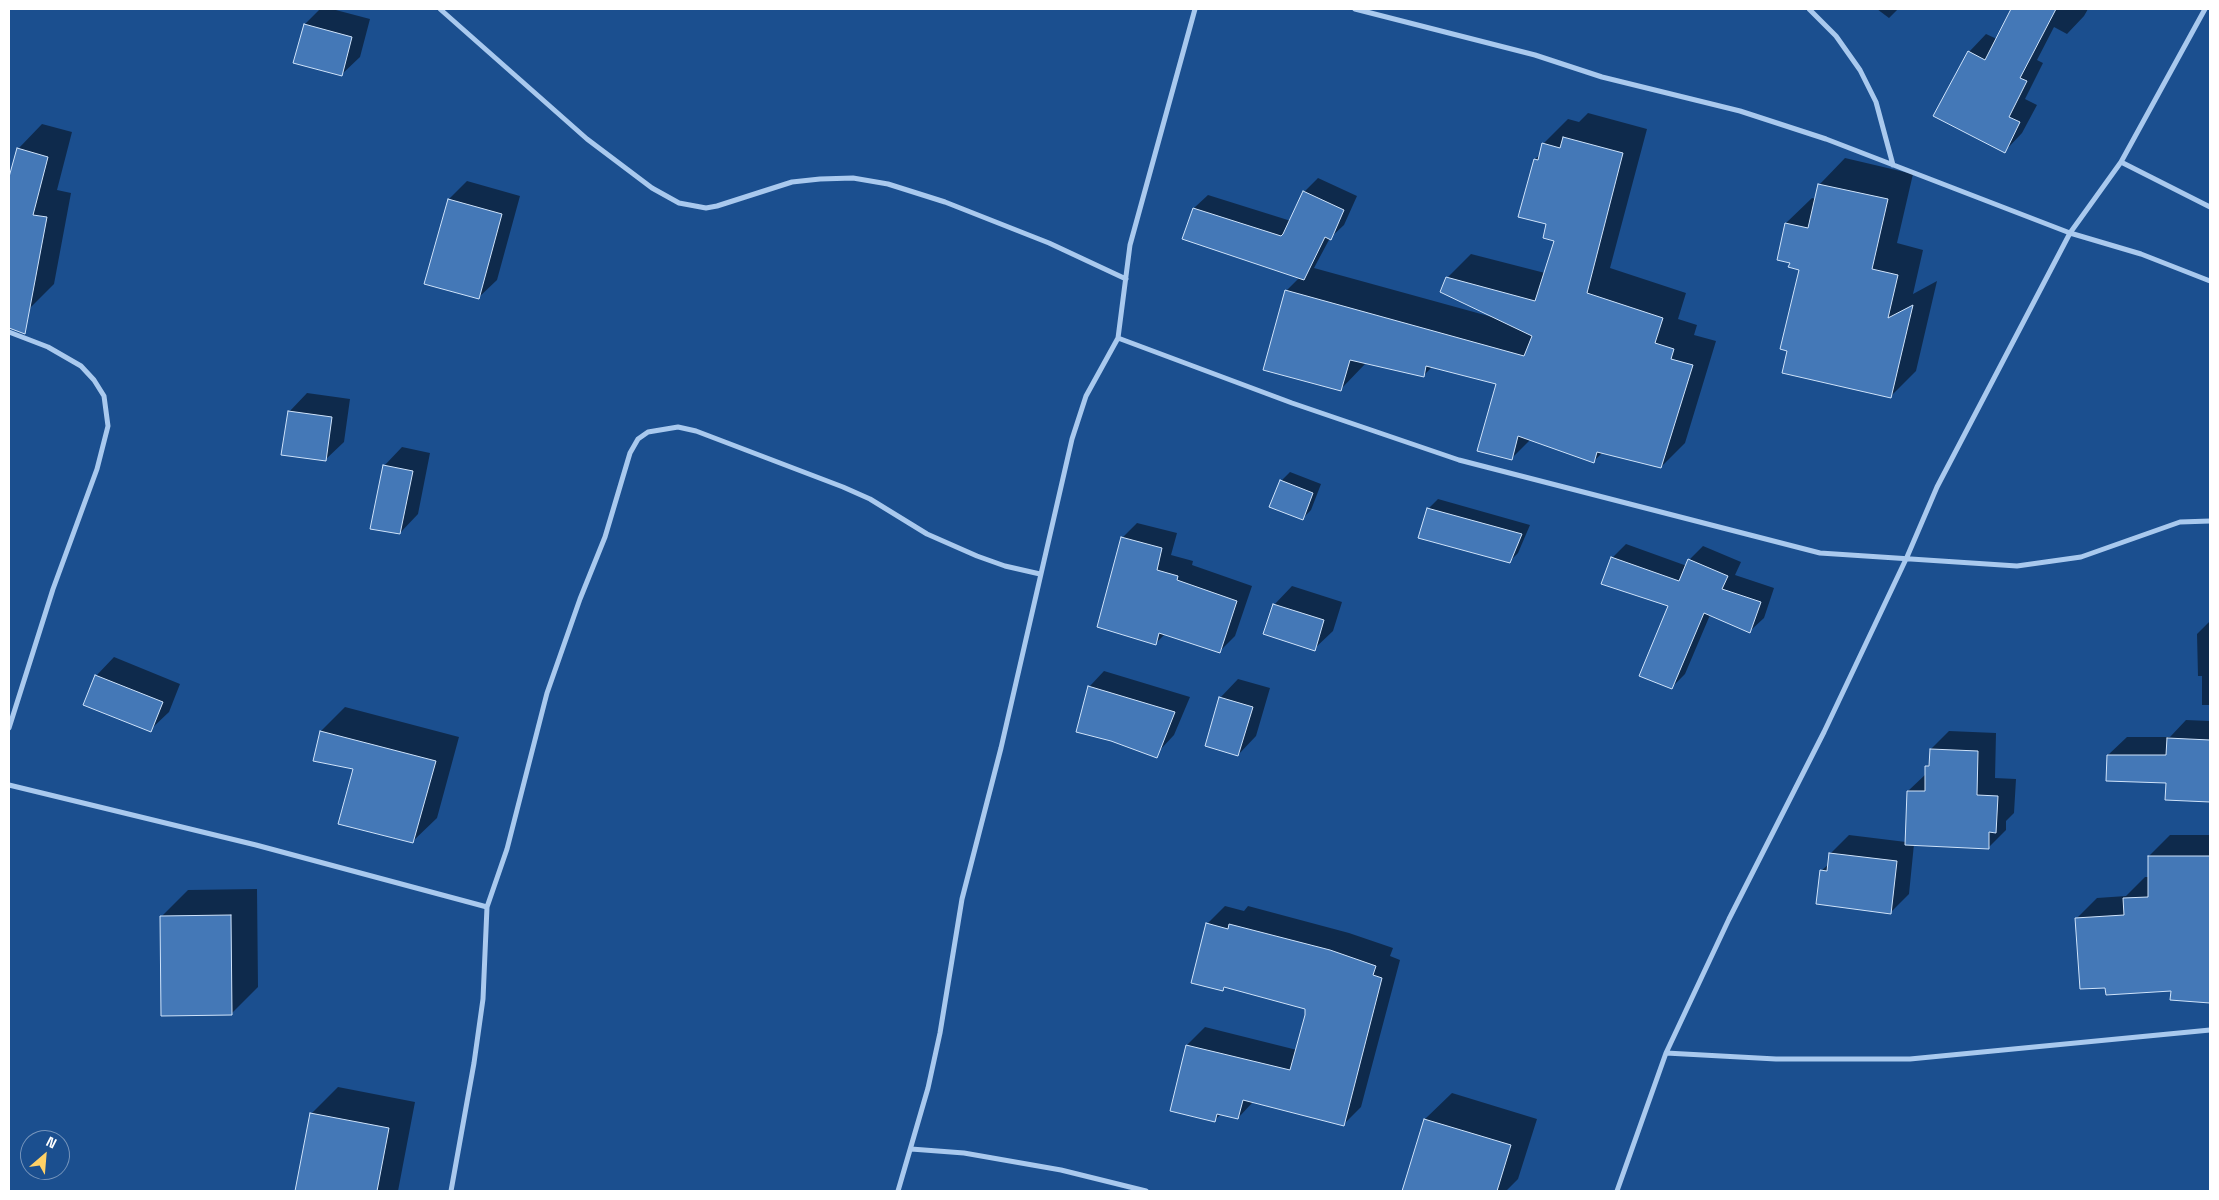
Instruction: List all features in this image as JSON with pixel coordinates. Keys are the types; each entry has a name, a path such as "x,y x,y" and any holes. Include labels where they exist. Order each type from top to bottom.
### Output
{"street":[{"path":"440,9 587,139 652,188 678,203 706,208 792,182 853,178 888,184 962,208 1049,243 1126,279"},
{"path":"898,1191 928,1088 940,1032 962,899 1003,738 1072,439 1086,396 1118,338 1135,225 1195,9"},
{"path":"1355,9 1526,53 1602,77 1740,111 1826,139 2070,234 2141,254 2210,281"},
{"path":"1809,9 1836,36 1860,70 1876,102 1893,165"},
{"path":"1616,1191 1666,1053 1729,919 1824,732 1907,557 1937,487 2070,234 2121,162 2205,9"},
{"path":"2121,162 2210,207"},
{"path":"9,332 48,347 81,366 94,380 104,396 108,426 97,469 53,589 9,728"},
{"path":"1118,338 1292,404 1460,460 1820,553 1907,557 2017,566 2062,562 2126,543 2149,532 2180,522 2210,521"},
{"path":"451,1191 482,1008 487,908 507,848 547,693 580,599 605,537 630,453 642,435 678,427 696,431 870,499 927,534 977,556 1005,566 1040,574"},
{"path":"9,785 256,845 487,908"},
{"path":"1666,1053 1776,1059 1910,1059 2210,1030"},
{"path":"910,1149 964,1153 1061,1170 1146,1191"}],"building":[{"path":"2011,9 2056,9 2020,78 2027,81 2009,117 2020,122 2005,153 1933,116 1968,51 1985,60"},
{"path":"304,24 352,37 342,76 293,63"},
{"path":"1563,137 1623,153 1587,293 1663,318 1655,343 1674,349 1671,359 1693,365 1661,468 1597,452 1594,463 1518,436 1512,460 1477,451 1496,384 1426,366 1424,377 1350,360 1341,391 1263,370 1285,290 1524,356 1532,336 1440,292 1446,277 1535,301 1554,241 1543,238 1546,224 1518,217 1534,159 1538,160 1542,143 1560,148"},
{"path":"17,148 48,157 33,215 47,217 25,334 9,328 9,177"},
{"path":"1818,184 1888,199 1872,269 1898,275 1888,318 1913,305 1891,398 1782,373 1787,351 1780,349 1799,270 1788,267 1790,263 1777,260 1785,223 1808,228"},
{"path":"1303,191 1344,210 1331,240 1325,237 1304,280 1182,239 1193,208 1281,236"},
{"path":"448,199 502,214 479,299 424,284"},
{"path":"288,411 332,417 326,461 281,455"},
{"path":"383,465 413,471 400,534 370,529"},
{"path":"1280,480 1313,493 1303,520 1269,507"},
{"path":"1427,508 1522,534 1510,563 1418,538"},
{"path":"1121,537 1162,548 1157,570 1178,576 1177,580 1237,601 1220,653 1159,633 1156,645 1097,627"},
{"path":"1611,557 1679,581 1688,559 1728,576 1722,589 1761,602 1750,633 1704,613 1672,689 1639,676 1668,606 1601,584"},
{"path":"1273,604 1324,620 1315,651 1263,634"},
{"path":"95,675 163,702 151,732 83,705"},
{"path":"1088,686 1175,712 1157,758 1111,741 1076,732"},
{"path":"1219,697 1253,707 1238,756 1205,746"},
{"path":"320,731 436,761 413,843 338,824 353,769 313,761"},
{"path":"2167,738 2210,740 2210,802 2165,800 2166,783 2106,781 2107,755 2166,755"},
{"path":"1930,749 1978,751 1977,795 1998,796 1996,833 1989,832 1989,849 1905,845 1907,791 1925,791 1925,766 1929,766"},
{"path":"1829,853 1897,861 1891,914 1816,904 1820,870 1827,871"},
{"path":"2148,856 2210,856 2210,1003 2170,1000 2171,991 2106,995 2105,988 2080,989 2075,918 2124,915 2123,898 2148,897"},
{"path":"231,915 232,1015 161,1016 160,916"},
{"path":"1206,923 1228,929 1229,924 1330,950 1376,966 1373,975 1382,978 1344,1126 1243,1100 1238,1119 1217,1114 1215,1122 1170,1111 1186,1045 1290,1070 1305,1015 1305,1009 1224,987 1223,991 1191,983"},
{"path":"310,1113 389,1128 377,1191 295,1191"},
{"path":"1424,1119 1511,1145 1497,1191 1402,1191"}]}
